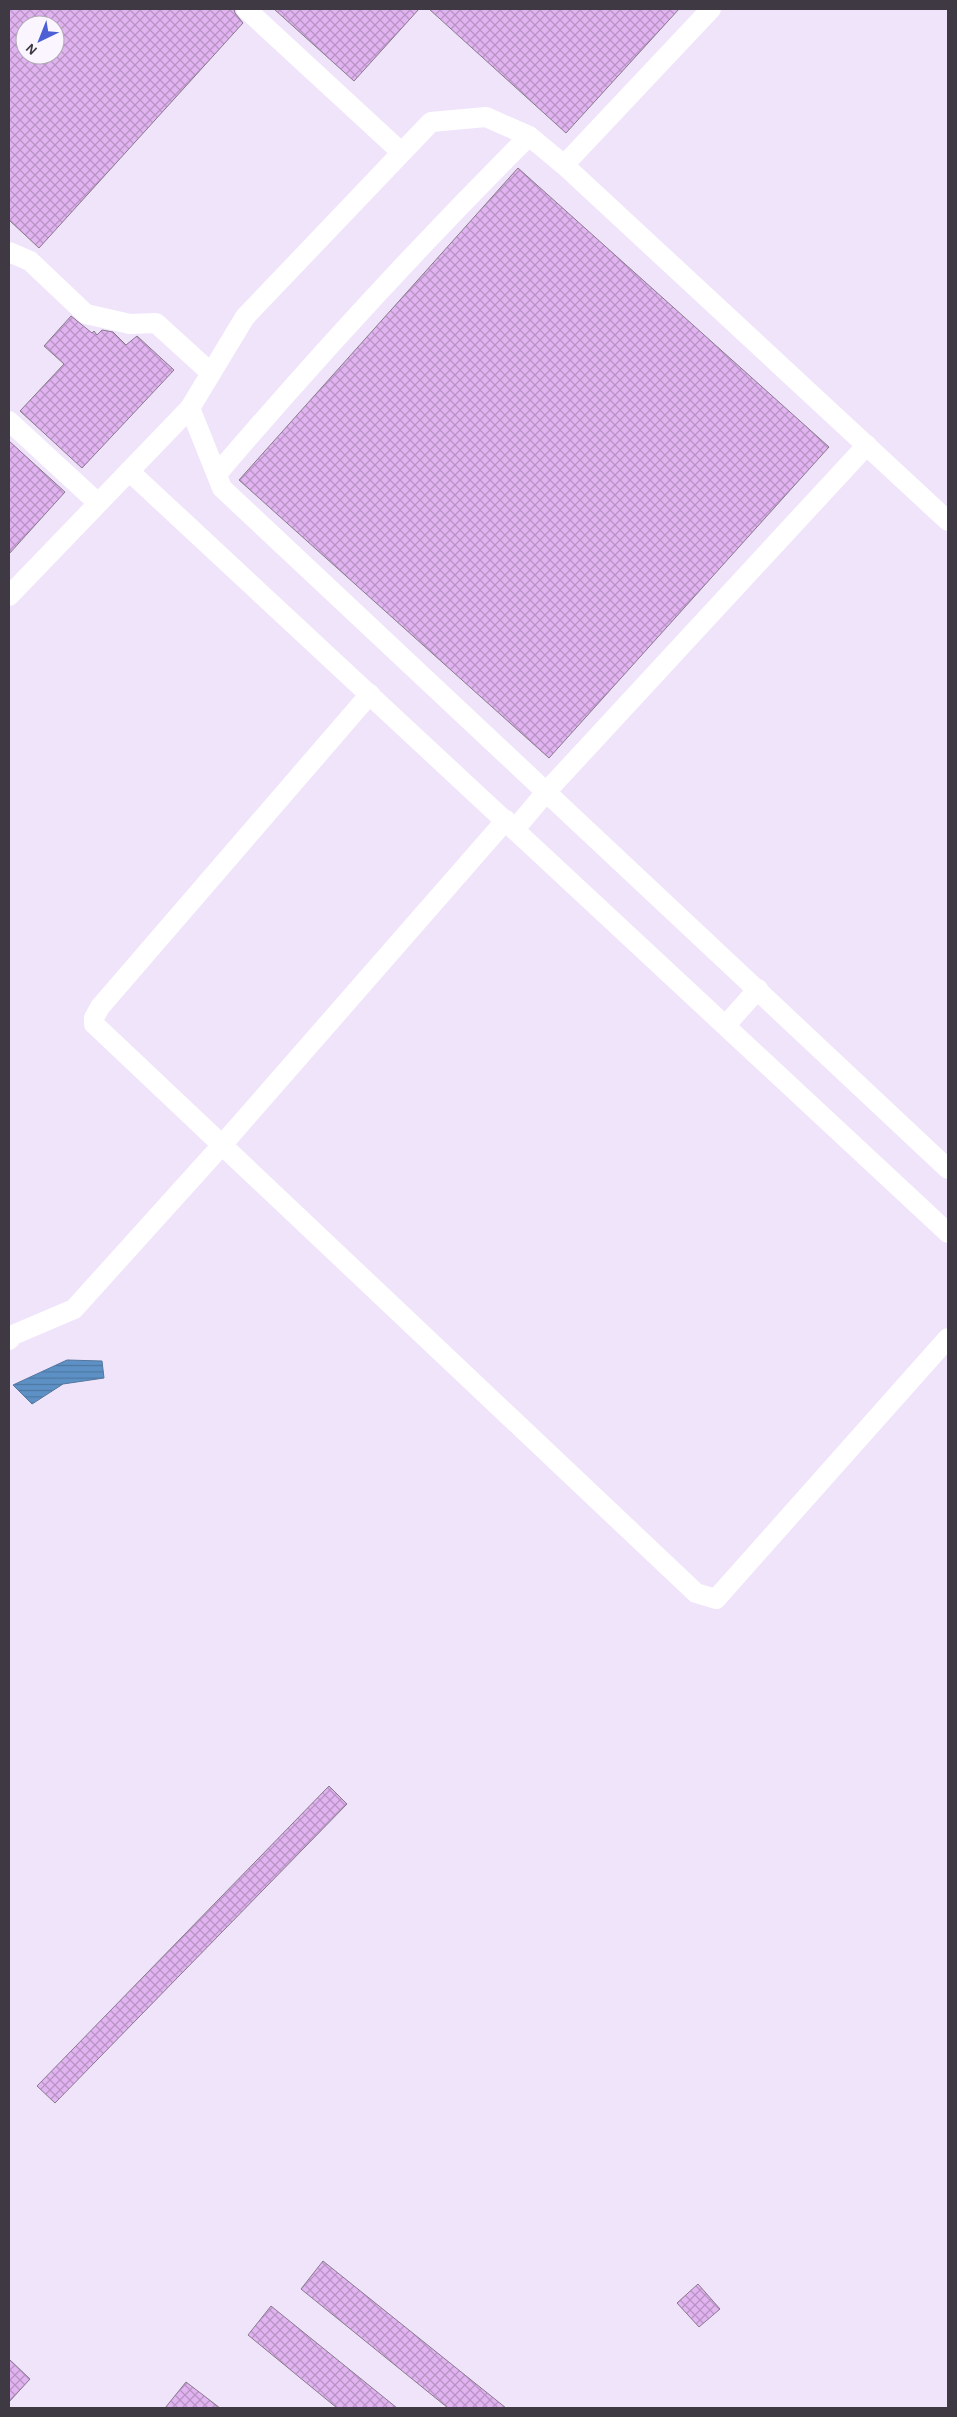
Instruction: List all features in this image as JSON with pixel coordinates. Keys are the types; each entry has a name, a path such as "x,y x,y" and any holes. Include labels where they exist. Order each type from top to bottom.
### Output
{"lane":[{"path":"246,9 401,152"},
{"path":"564,165 711,9"},
{"path":"9,596 190,408 245,316 401,152 431,122 486,117 529,136 564,165 948,521"},
{"path":"217,474 286,393 434,230 529,136"},
{"path":"9,252 30,261 86,314 130,324 156,322 211,373"},
{"path":"190,408 222,488 948,1169"},
{"path":"9,421 98,503"},
{"path":"9,1340 13,1335 74,1310 510,825 547,791 867,445"},
{"path":"129,471 948,1232"},
{"path":"370,694 106,1000 94,1018 94,1024 696,1593 716,1599 948,1338"},
{"path":"726,1025 758,990"}],"water":[{"path":"67,1360 102,1361 104,1378 63,1384 32,1404 13,1385"}],"building":[{"path":"9,9 234,9 243,23 39,248 9,220"},
{"path":"274,9 419,9 354,81"},
{"path":"429,9 679,9 566,133"},
{"path":"518,168 829,447 549,758 239,480"},
{"path":"71,316 97,335 102,330 113,332 126,345 137,336 174,370 82,468 20,411 64,364 44,346"},
{"path":"9,441 65,492 9,554"},
{"path":"329,1786 347,1804 55,2103 37,2086"},
{"path":"323,2261 506,2408 448,2408 301,2289"},
{"path":"698,2284 720,2309 699,2327 677,2303"},
{"path":"271,2306 397,2408 337,2408 248,2335"},
{"path":"9,2359 30,2379 9,2402"},
{"path":"186,2382 220,2408 165,2408"}]}
